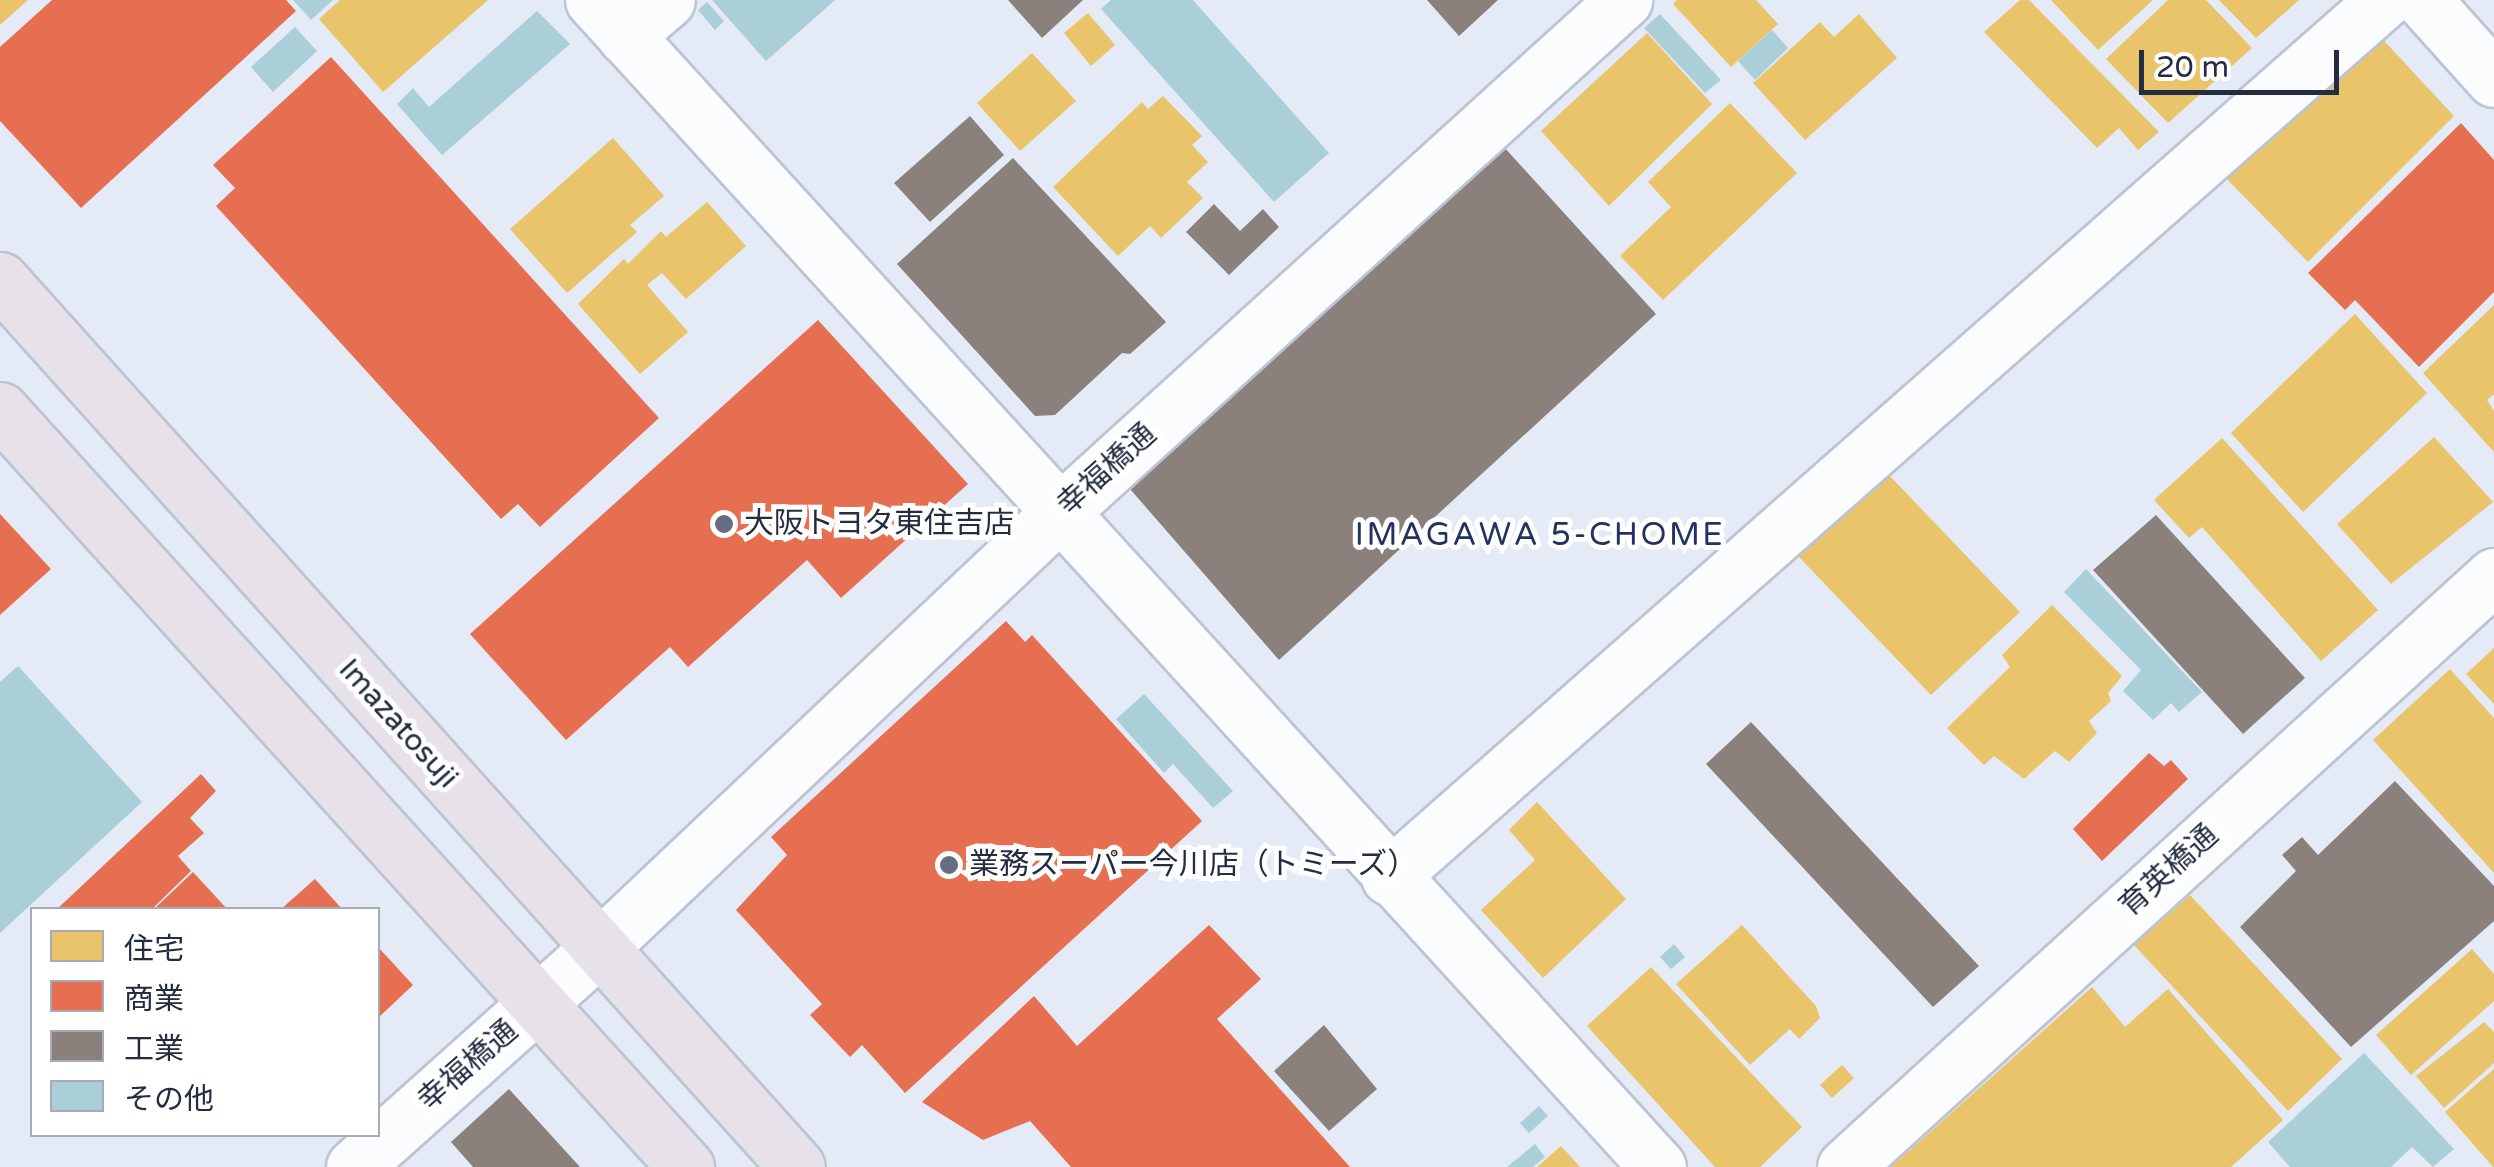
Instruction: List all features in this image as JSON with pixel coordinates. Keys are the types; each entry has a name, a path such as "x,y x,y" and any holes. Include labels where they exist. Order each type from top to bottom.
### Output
{"main road":[{"name":"Imazatosuji","path":"0,280 797,1167"},
{"path":"0,410 686,1167"}],"street":[{"path":"667,0 609,18 1389,877 1658,1167"},
{"name":"幸福橋通","path":"354,1167 598,949 1058,514 1624,0"},
{"path":"1389,877 2384,0"},
{"path":"2423,0 2494,79"},
{"name":"育英橋通","path":"1845,1167 2494,576"}],"building: 住宅":[{"path":"0,0 28,0 0,25"},
{"path":"340,0 488,0 383,92 319,19"},
{"path":"1677,0 1756,0 1778,24 1731,67 1673,4"},
{"path":"2020,0 2029,0 2159,132 2138,150 2119,128 2097,148 1984,32"},
{"path":"2051,0 2153,0 2098,50"},
{"path":"2168,0 2206,0 2252,48 2168,123 2106,59"},
{"path":"2219,0 2299,0 2256,38"},
{"path":"1088,13 1115,45 1091,66 1064,33"},
{"path":"1859,14 1897,58 1805,140 1753,83 1820,22 1834,37"},
{"path":"2374,30 2454,116 2308,262 2220,172"},
{"path":"1647,33 1712,104 1609,206 1541,131"},
{"path":"1032,53 1076,101 1020,151 977,103"},
{"path":"1163,96 1202,136 1192,145 1208,162 1187,182 1203,198 1161,238 1150,226 1118,256 1053,187 1142,102 1148,109"},
{"path":"1730,103 1797,173 1663,300 1620,256 1671,207 1648,182"},
{"path":"613,138 664,196 630,225 637,232 567,293 510,229"},
{"path":"707,202 746,246 686,299 662,273 647,285 688,332 640,374 578,304 624,259 628,264 661,231 666,237"},
{"path":"2494,305 2494,394 2487,400 2494,411 2494,452 2423,373"},
{"path":"2355,314 2427,393 2303,512 2231,433"},
{"path":"2434,437 2493,502 2391,584 2337,524"},
{"path":"2222,438 2378,610 2321,661 2202,527 2189,538 2154,500"},
{"path":"1887,473 2020,612 1931,695 1799,557"},
{"path":"2052,605 2122,676 2108,693 2111,701 2089,721 2097,733 2069,762 2055,751 2024,779 1994,756 1984,765 1947,728 2010,667 2002,655"},
{"path":"2494,648 2494,704 2466,674"},
{"path":"2450,669 2494,718 2494,873 2373,740"},
{"path":"1537,802 1626,899 1543,978 1481,910 1535,860 1509,830"},
{"path":"2190,895 2342,1059 2288,1111 2134,945"},
{"path":"1742,925 1816,1006 1820,1018 1799,1039 1790,1029 1750,1065 1676,984"},
{"path":"2472,949 2494,974 2494,1001 2411,1075 2376,1035"},
{"path":"1651,967 1802,1127 1760,1167 1715,1167 1587,1026"},
{"path":"2092,987 2125,1027 2168,989 2283,1120 2231,1167 1891,1167"},
{"path":"2484,1022 2494,1032 2494,1063 2444,1108 2416,1076"},
{"path":"1842,1065 1854,1078 1832,1098 1820,1085"},
{"path":"2494,1069 2494,1167 2493,1167 2445,1112"},
{"path":"1561,1146 1580,1167 1537,1167"}],"building: 商業":[{"path":"52,0 286,0 296,11 81,208 0,121 0,47"},
{"path":"331,57 659,418 540,527 518,504 501,519 216,206 235,188 213,165"},
{"path":"2461,123 2494,160 2494,292 2419,367 2355,300 2345,310 2308,273"},
{"path":"818,320 968,484 841,598 807,560 688,667 670,647 566,740 470,634"},
{"path":"0,514 51,569 0,615"},
{"path":"1006,621 1025,642 1032,635 1202,821 905,1093 862,1045 850,1057 810,1015 822,1004 736,910 787,855 771,837"},
{"path":"2149,753 2164,766 2171,760 2188,779 2102,861 2073,829"},
{"path":"201,774 216,791 190,818 204,833 178,856 191,871 154,907 59,907"},
{"path":"193,872 225,907 156,907"},
{"path":"315,879 340,907 283,907"},
{"path":"1209,925 1261,979 1217,1019 1350,1167 1071,1167 1030,1121 983,1140 922,1102 1034,996 1077,1046"},
{"path":"380,949 413,985 380,1016"}],"building: 工業":[{"path":"1008,0 1083,0 1042,38"},
{"path":"1427,0 1498,0 1459,36"},
{"path":"970,116 1004,155 930,222 894,183"},
{"path":"1503,146 1656,314 1279,660 1130,489"},
{"path":"1013,158 1166,322 1130,354 1122,353 1055,415 1035,416 897,264"},
{"path":"1214,204 1240,231 1263,209 1279,227 1229,275 1186,232"},
{"path":"2156,515 2305,678 2243,734 2093,570"},
{"path":"1751,722 1979,966 1933,1007 1706,764"},
{"path":"2395,781 2494,886 2494,921 2351,1047 2240,927 2296,871 2282,855 2302,837 2318,855"},
{"path":"1324,1025 1377,1089 1329,1131 1274,1071"},
{"path":"509,1089 580,1167 473,1167 451,1142"}],"building: その他":[{"path":"293,0 333,0 311,20"},
{"path":"712,0 835,0 766,61"},
{"path":"1111,0 1193,0 1329,153 1274,202 1101,9"},
{"path":"707,2 724,21 715,30 698,10"},
{"path":"537,11 570,44 442,155 397,104 413,88 429,107"},
{"path":"1660,14 1721,80 1705,93 1644,28"},
{"path":"295,27 317,51 273,92 251,67"},
{"path":"1772,30 1788,48 1755,80 1738,61"},
{"path":"2086,569 2202,692 2179,712 2171,703 2153,720 2123,691 2141,670 2064,592"},
{"path":"18,666 142,802 0,933 0,682"},
{"path":"1144,694 1233,791 1213,808 1173,764 1164,773 1116,719"},
{"path":"1674,944 1685,957 1671,969 1660,957"},
{"path":"2364,1053 2454,1149 2433,1167 2412,1147 2391,1167 2290,1167 2268,1142"},
{"path":"1539,1106 1548,1116 1529,1133 1520,1123"},
{"path":"1535,1144 1545,1157 1533,1167 1507,1167"}],"place":[{"name":"大阪トヨタ東住吉店","path":"724,524"},
{"name":"業務スーパー今川店（トミーズ）","path":"949,865"}],"district":[{"name":"IMAGAWA 5-CHOME","path":"1540,535"}]}
